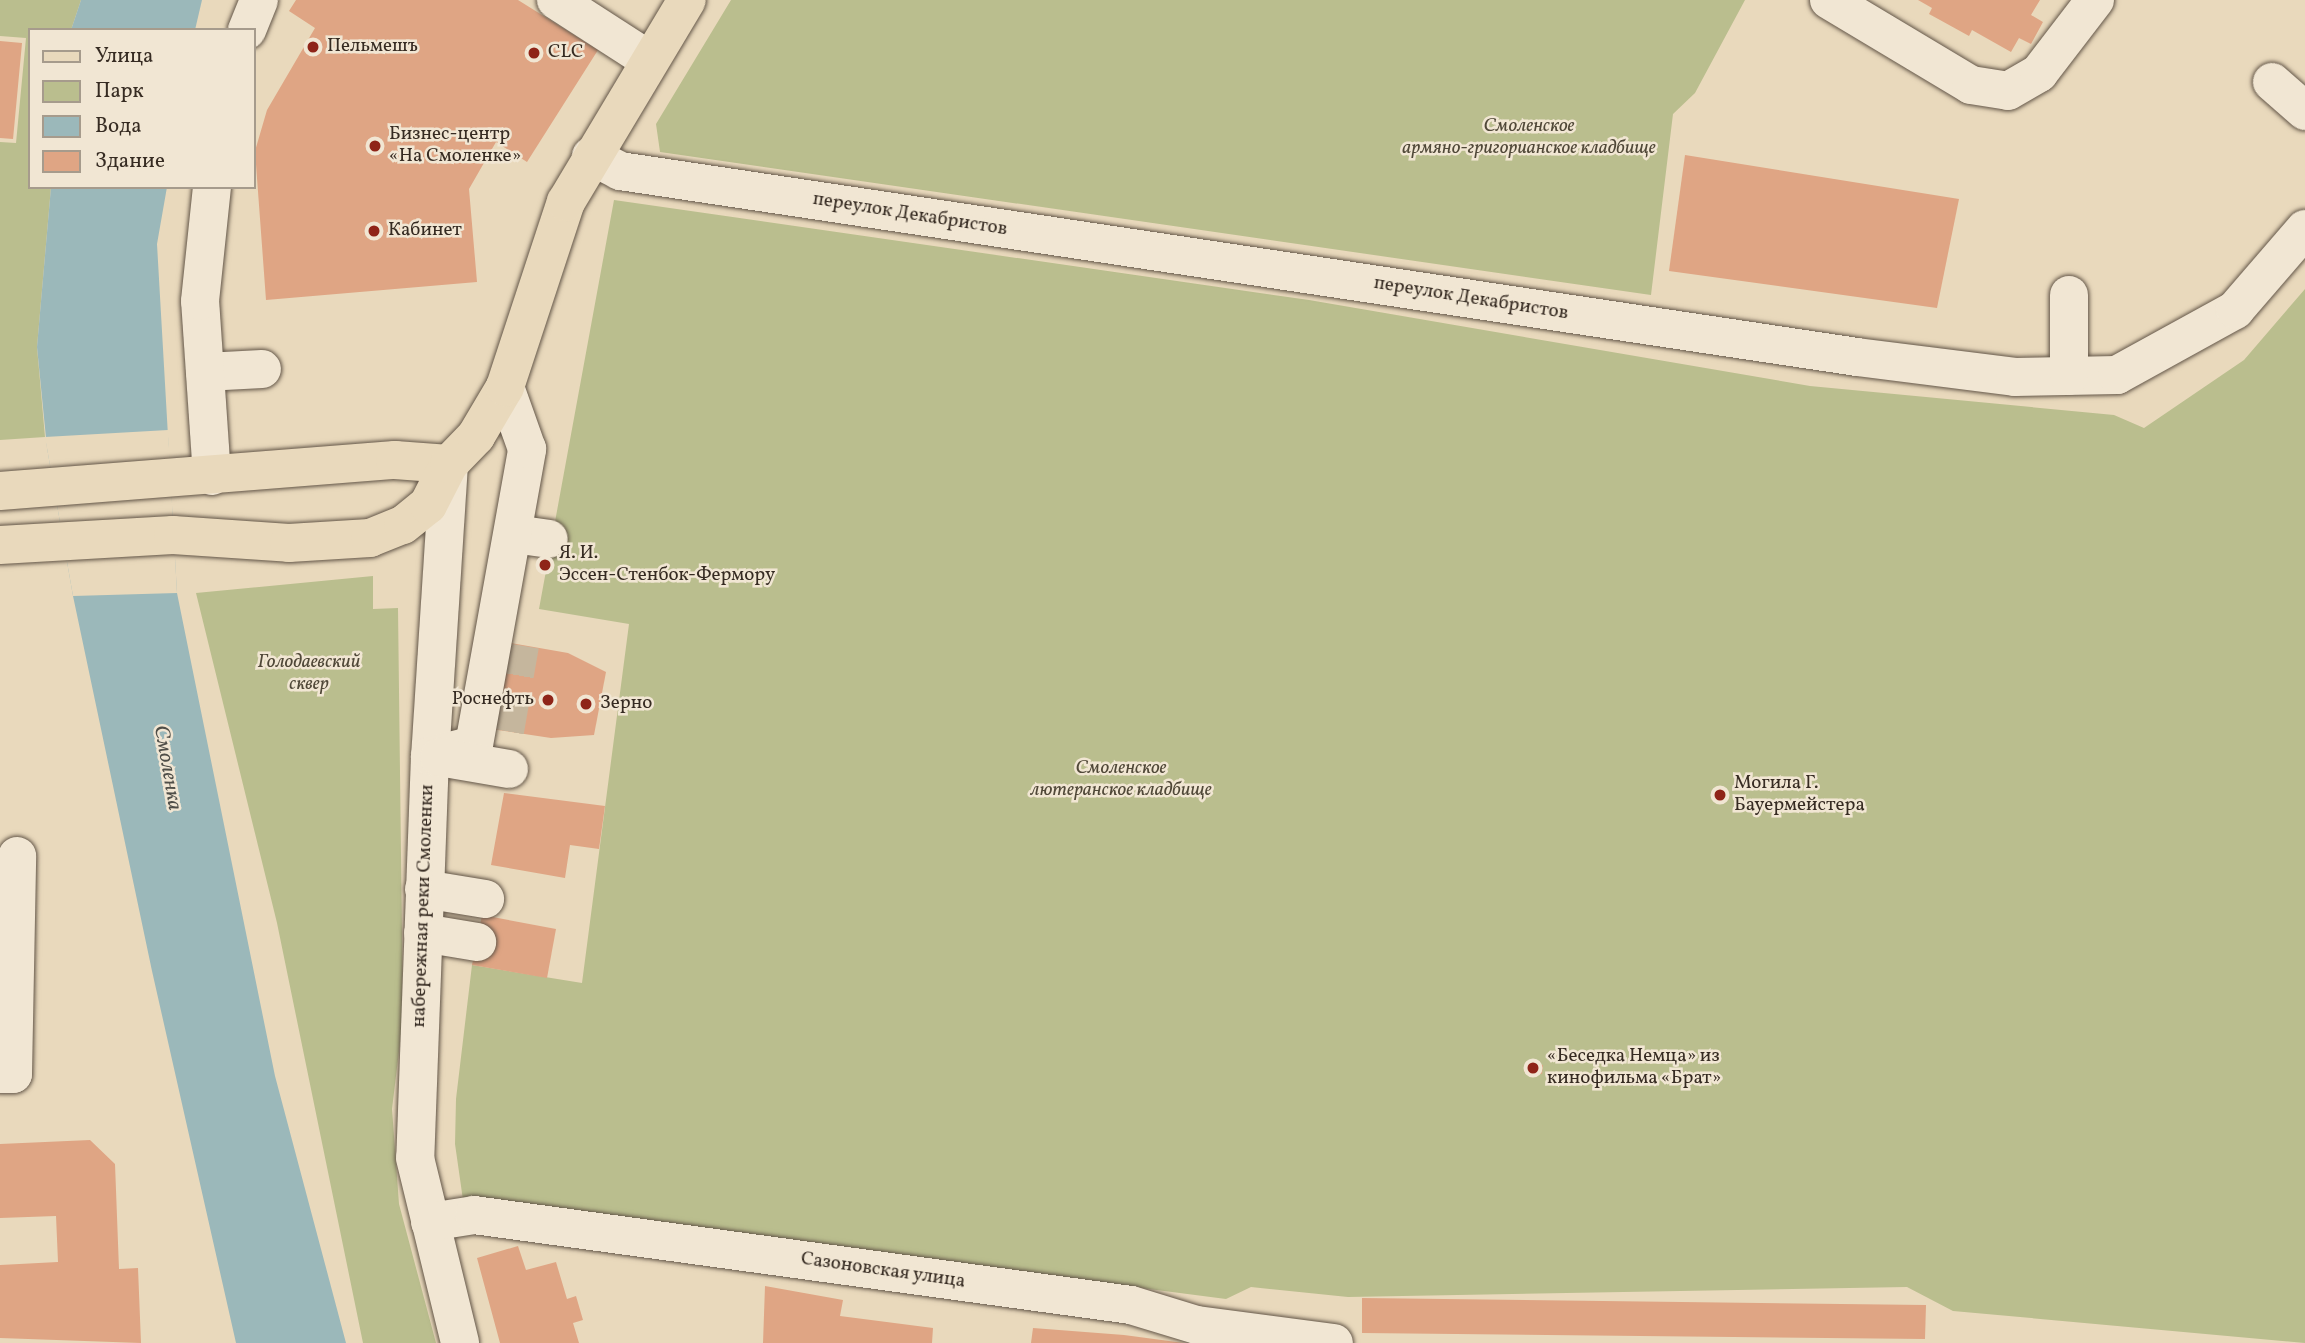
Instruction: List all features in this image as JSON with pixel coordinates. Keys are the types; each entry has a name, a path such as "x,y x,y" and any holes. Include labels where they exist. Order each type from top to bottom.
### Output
{"main road":[{"path":"0,545 173,535 289,543 370,538 403,525 428,505 449,464 476,436 505,387 566,202 591,156 687,0"},
{"path":"0,491 395,460 449,464"}],"street":[{"path":"248,28 259,0"},
{"path":"556,0 649,60"},
{"path":"1829,0 1970,85 2008,91 2039,73 2095,0"},
{"path":"2272,82 2305,111"},
{"name":"переулок Декабристов","path":"591,156 620,171 1403,274 1857,357 2015,377 2117,375 2235,310 2305,229"},
{"path":"212,189 200,301 212,476"},
{"path":"2069,295 2069,376"},
{"path":"205,372 262,369"},
{"path":"430,756 490,738 510,630 532,536 527,449 505,387"},
{"name":"набережная реки Смоленки","path":"449,464 430,756 415,1158 460,1343"},
{"path":"430,756 509,769"},
{"path":"0,1074 13,1074 17,856"},
{"path":"424,889 485,899"},
{"path":"423,933 477,942"},
{"name":"Сазоновская улица","path":"429,1222 488,1217 1131,1305 1197,1325 1334,1343"}],"green space":[{"path":"0,0 81,0 72,28 28,28 28,189 51,189 37,347 45,437 0,440 0,142 16,143 26,38 0,36"},
{"name":"Смоленское армяно-григорианское кладбище","path":"731,0 1745,0 1695,93 1673,114 1651,295 660,152 656,124"},
{"name":"Смоленское лютеранское кладбище","path":"614,200 1309,300 1810,386 2114,415 2144,428 2244,360 2305,289 2305,1343 1953,1311 1907,1287 1348,1297 1251,1287 1226,1299 463,1200 455,1144 456,1099 472,965 582,983 629,624 539,609"},
{"name":"Голодаевский сквер","path":"373,576 373,609 398,608 403,1018 392,1109 399,1204 436,1343 363,1343 277,923 196,593"}],"water":[{"path":"81,0 202,0 195,28 72,28"},
{"name":"Смоленка","path":"51,189 167,189 157,244 177,593 275,1076 346,1343 236,1343 152,971 73,596 47,448 37,347"}],"pier":[{"path":"168,430 177,593 73,596 45,437"}],"building":[{"name":"Бизнес-центр «На Смоленке»","path":"296,0 518,0 598,50 527,162 496,142 469,189 477,282 266,300 256,148 267,110 315,28 289,11"},
{"path":"1918,0 2040,0 2031,15 2043,22 2031,44 2019,38 2011,52 1972,30 1969,36 1929,14 1932,8"},
{"path":"0,41 22,43 13,139 0,138"},
{"path":"1685,155 1959,199 1937,308 1669,271"},
{"name":"Роснефть","path":"505,642 568,653 606,672 594,735 551,738 491,729"},
{"path":"504,793 605,806 599,849 570,845 565,878 491,865"},
{"path":"482,915 556,929 547,978 472,965"},
{"path":"1526,1063 1543,1065 1542,1074 1524,1072"},
{"path":"90,1140 115,1164 119,1269 138,1268 141,1343 0,1338 0,1265 58,1262 56,1216 0,1218 0,1144"},
{"path":"518,1246 526,1270 556,1262 567,1299 576,1296 583,1320 573,1323 579,1343 500,1343 477,1258"},
{"path":"765,1286 843,1300 840,1316 933,1328 932,1343 763,1343"},
{"path":"1362,1298 1926,1305 1925,1339 1362,1333"},
{"path":"1033,1328 1124,1335 1184,1343 1031,1343"}],"tunnel":[{"path":"505,731 520,645"}],"place":[{"name":"Пельмешъ","path":"313,47"},
{"name":"CLC","path":"534,53"},
{"name":"Бизнес-центр «На Смоленке»","path":"375,146"},
{"name":"Кабинет","path":"374,231"},
{"name":"Я. И. Эссен-Стенбок-Фермору","path":"545,565"},
{"name":"Роснефть","path":"548,700"},
{"name":"Зерно","path":"586,704"},
{"name":"Могила Г. Бауермейстера","path":"1720,795"},
{"name":"«Беседка Немца» из кинофильма «Брат»","path":"1533,1068"}]}
